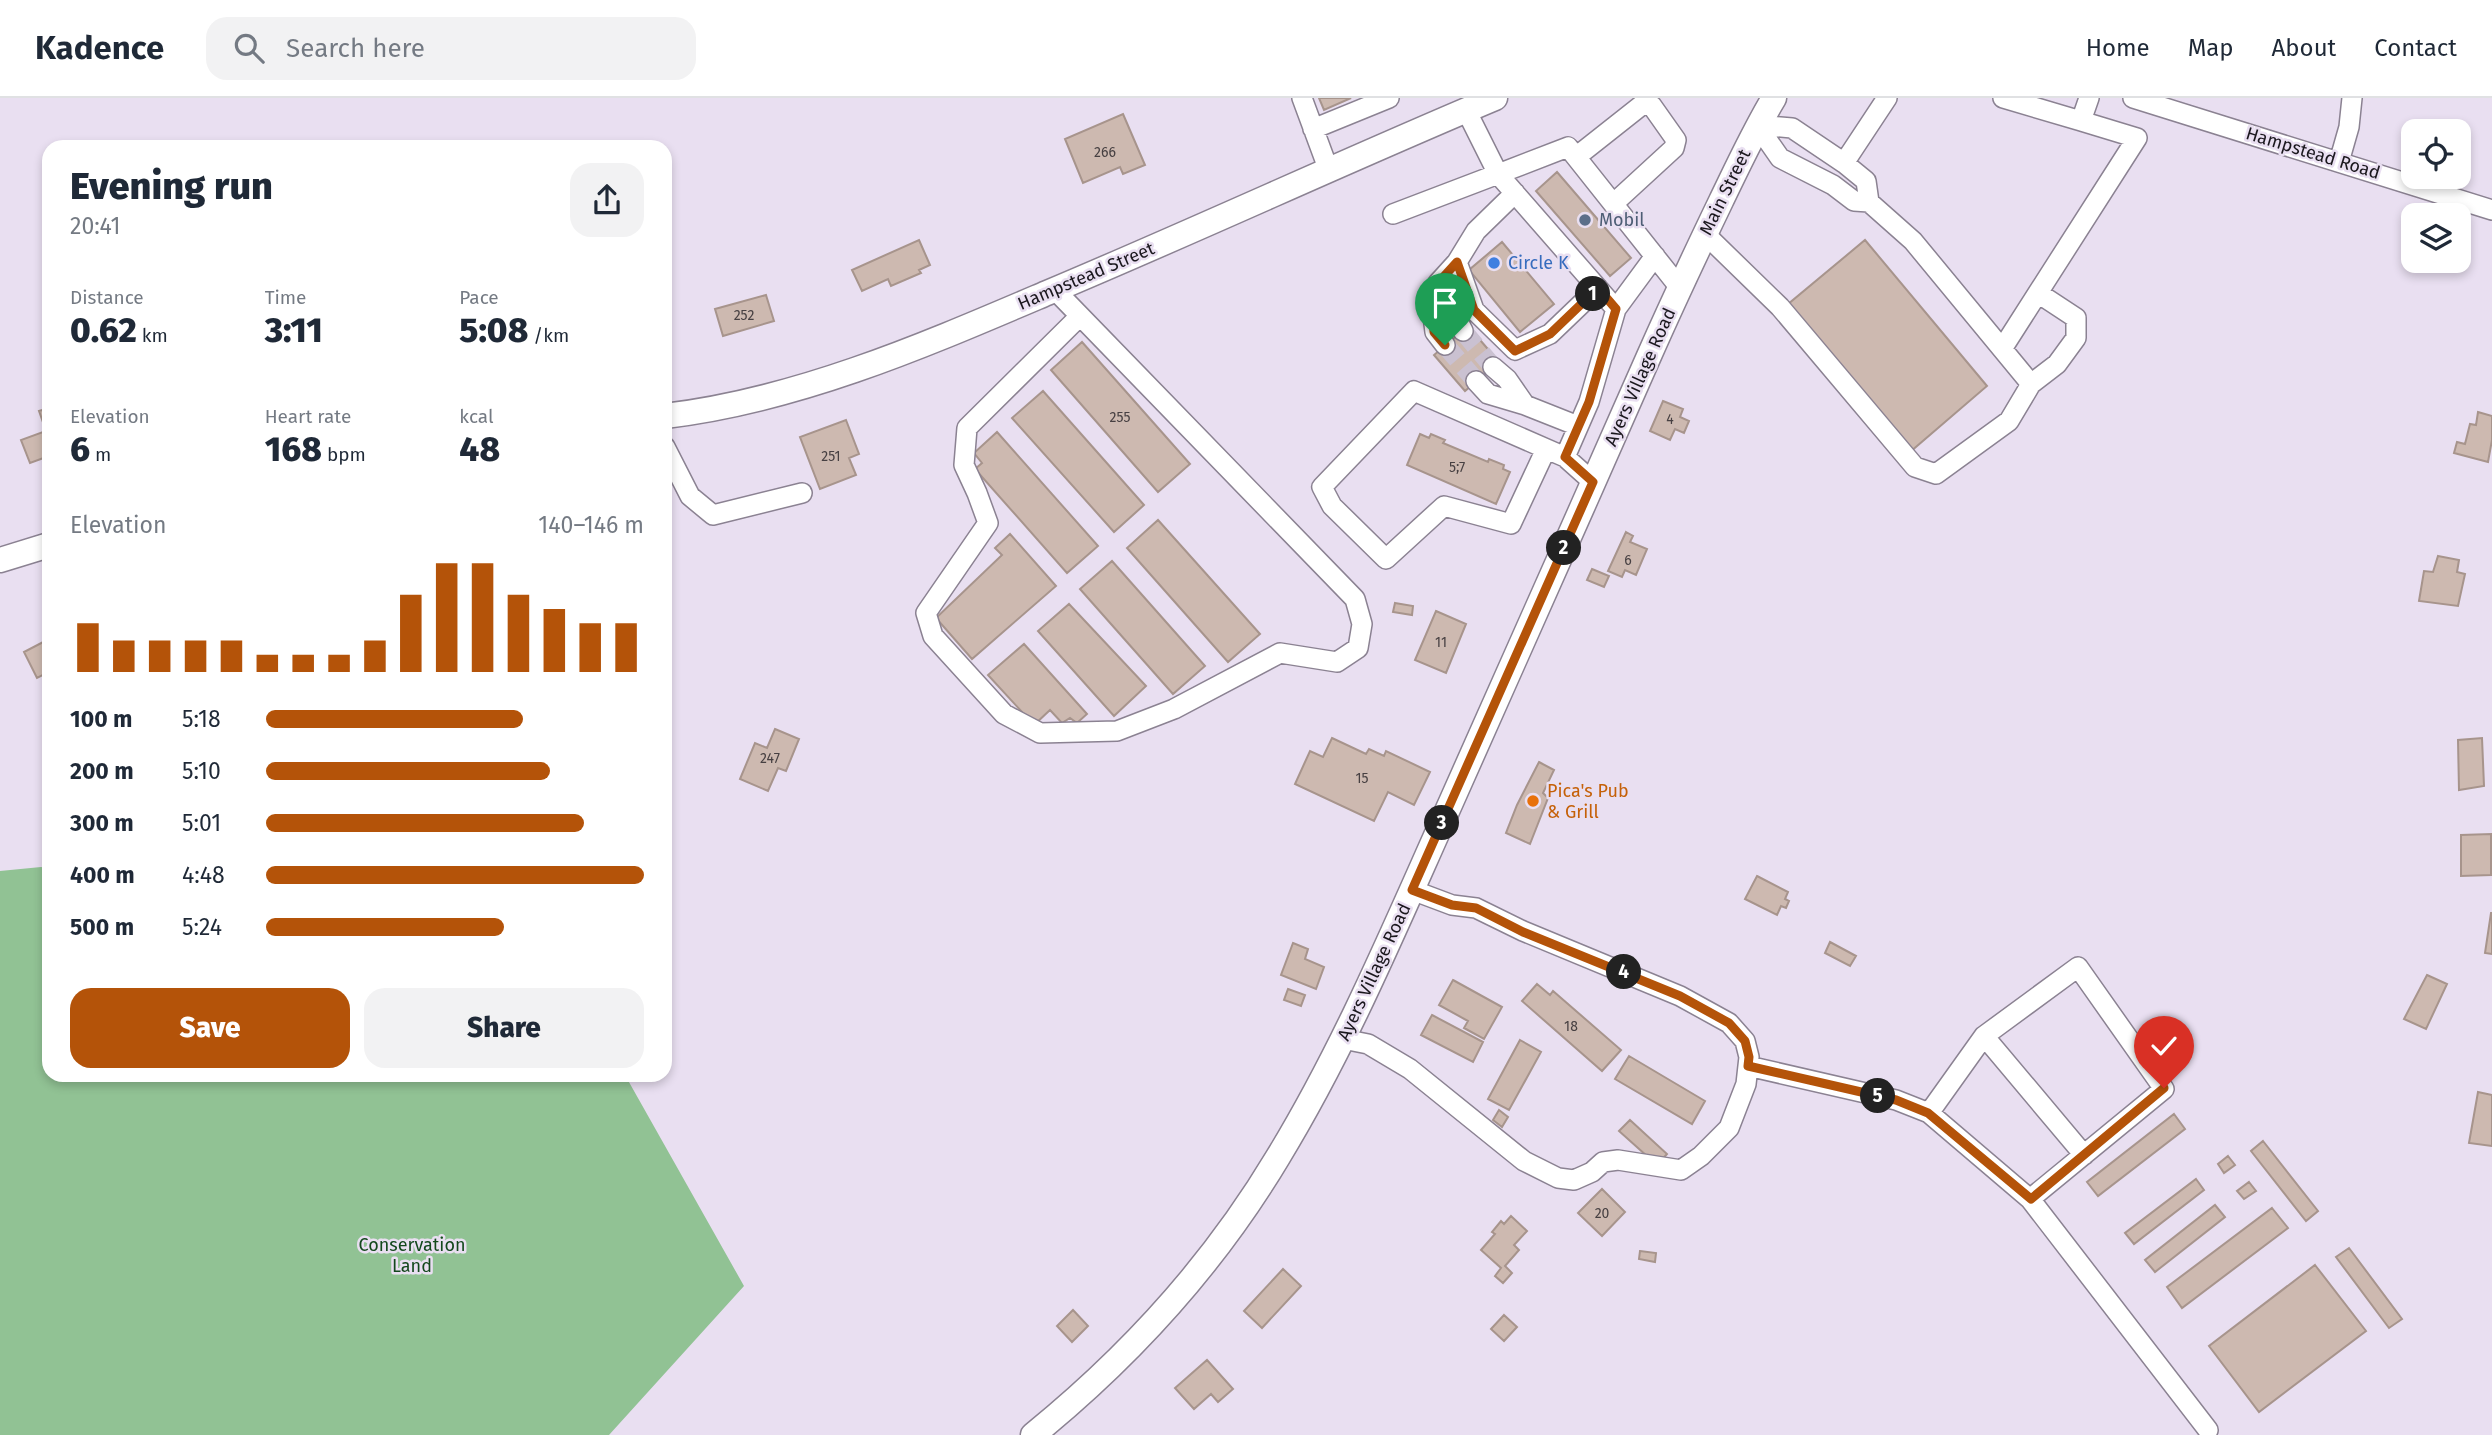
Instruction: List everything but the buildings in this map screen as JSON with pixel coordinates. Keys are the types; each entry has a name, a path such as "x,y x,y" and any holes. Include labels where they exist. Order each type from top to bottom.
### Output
{"main road":[{"name":"Main Street","path":"1680,288 1758,125 1774,98"},
{"name":"Hampstead Street","path":"672,415 768,397 895,356 1055,290 1478,103"},
{"name":"Ayers Village Road","path":"1033,1435 1096,1381 1171,1303 1209,1256 1276,1161 1343,1039 1412,890 1680,288"},
{"path":"0,560 42,547"}],"street":[{"path":"1302,98 1329,171"},
{"path":"1314,129 1389,98"},
{"path":"1844,163 1887,98"},
{"path":"2002,349 2137,138 2003,98"},
{"path":"2081,121 2089,98"},
{"name":"Hampstead Road","path":"2133,98 2492,210"},
{"path":"2339,162 2349,127 2352,98"},
{"path":"1478,103 1498,174 1616,309"},
{"path":"1576,157 1643,104 1652,106 1676,140 1674,148 1613,204"},
{"path":"1758,125 1792,128 1844,163 1866,181 1869,202"},
{"path":"1758,125 1780,158 1833,185 1854,201 1869,202 1913,240 2031,384"},
{"path":"1393,214 1568,147 1680,288"},
{"path":"1445,345 1434,332 1432,308 1438,283 1457,262 1476,231 1515,193"},
{"path":"1705,234 1780,307 1915,467 1936,474 2009,421 2031,384 2057,364 2076,338 2076,318 2038,293"},
{"path":"1565,457 1589,402 1616,309 1655,256"},
{"path":"1457,262 1474,310 1515,351 1550,334 1598,288"},
{"path":"1438,283 1463,331"},
{"path":"1055,290 1355,599 1362,624 1358,648 1337,662 1280,653 1174,709 1117,731 1041,733 1004,714 933,636 926,613 988,523 964,465 967,428 1080,316"},
{"path":"1493,367 1507,379 1525,405"},
{"path":"1476,382 1488,394 1578,426"},
{"path":"1546,449 1511,524 1444,506 1386,559 1332,506 1322,487 1414,391 1565,457 1593,482"},
{"path":"672,461 690,496 713,515 802,493"},
{"path":"1343,1039 1368,1044 1384,1052 1410,1069 1524,1161 1558,1178 1574,1180 1592,1172 1603,1162 1618,1160 1681,1170 1701,1156 1729,1128 1746,1084 1749,1057 1745,1041 1729,1023 1680,996 1523,932 1476,908 1452,905 1412,890"},
{"path":"1928,1113 1984,1036 2078,967 2164,1088 2031,1199"},
{"path":"1984,1036 2084,1155"},
{"path":"1748,1066 1896,1100 1928,1113 2031,1199 2208,1430"}],"green space":[{"name":"Conservation Land","path":"42,867 42,1082 629,1082 744,1286 609,1435 0,1435 0,871"}],"tunnel":[{"path":"1463,331 1493,367"},
{"path":"1445,345 1476,381"}],"place":[{"name":"Mobil","path":"1585,220"},
{"name":"Circle K","path":"1494,263"},
{"name":"Pica's Pub & Grill","path":"1533,801"}],"route":[{"path":"1445,345 1434,332 1432,308 1438,283 1457,262 1474,310 1515,351 1550,334 1598,288 1616,309 1589,402 1565,457 1593,482 1412,890 1452,905 1476,908 1523,932 1680,996 1729,1023 1745,1041 1748,1066 1896,1100 1928,1113 2031,1199 2164,1088"}]}
